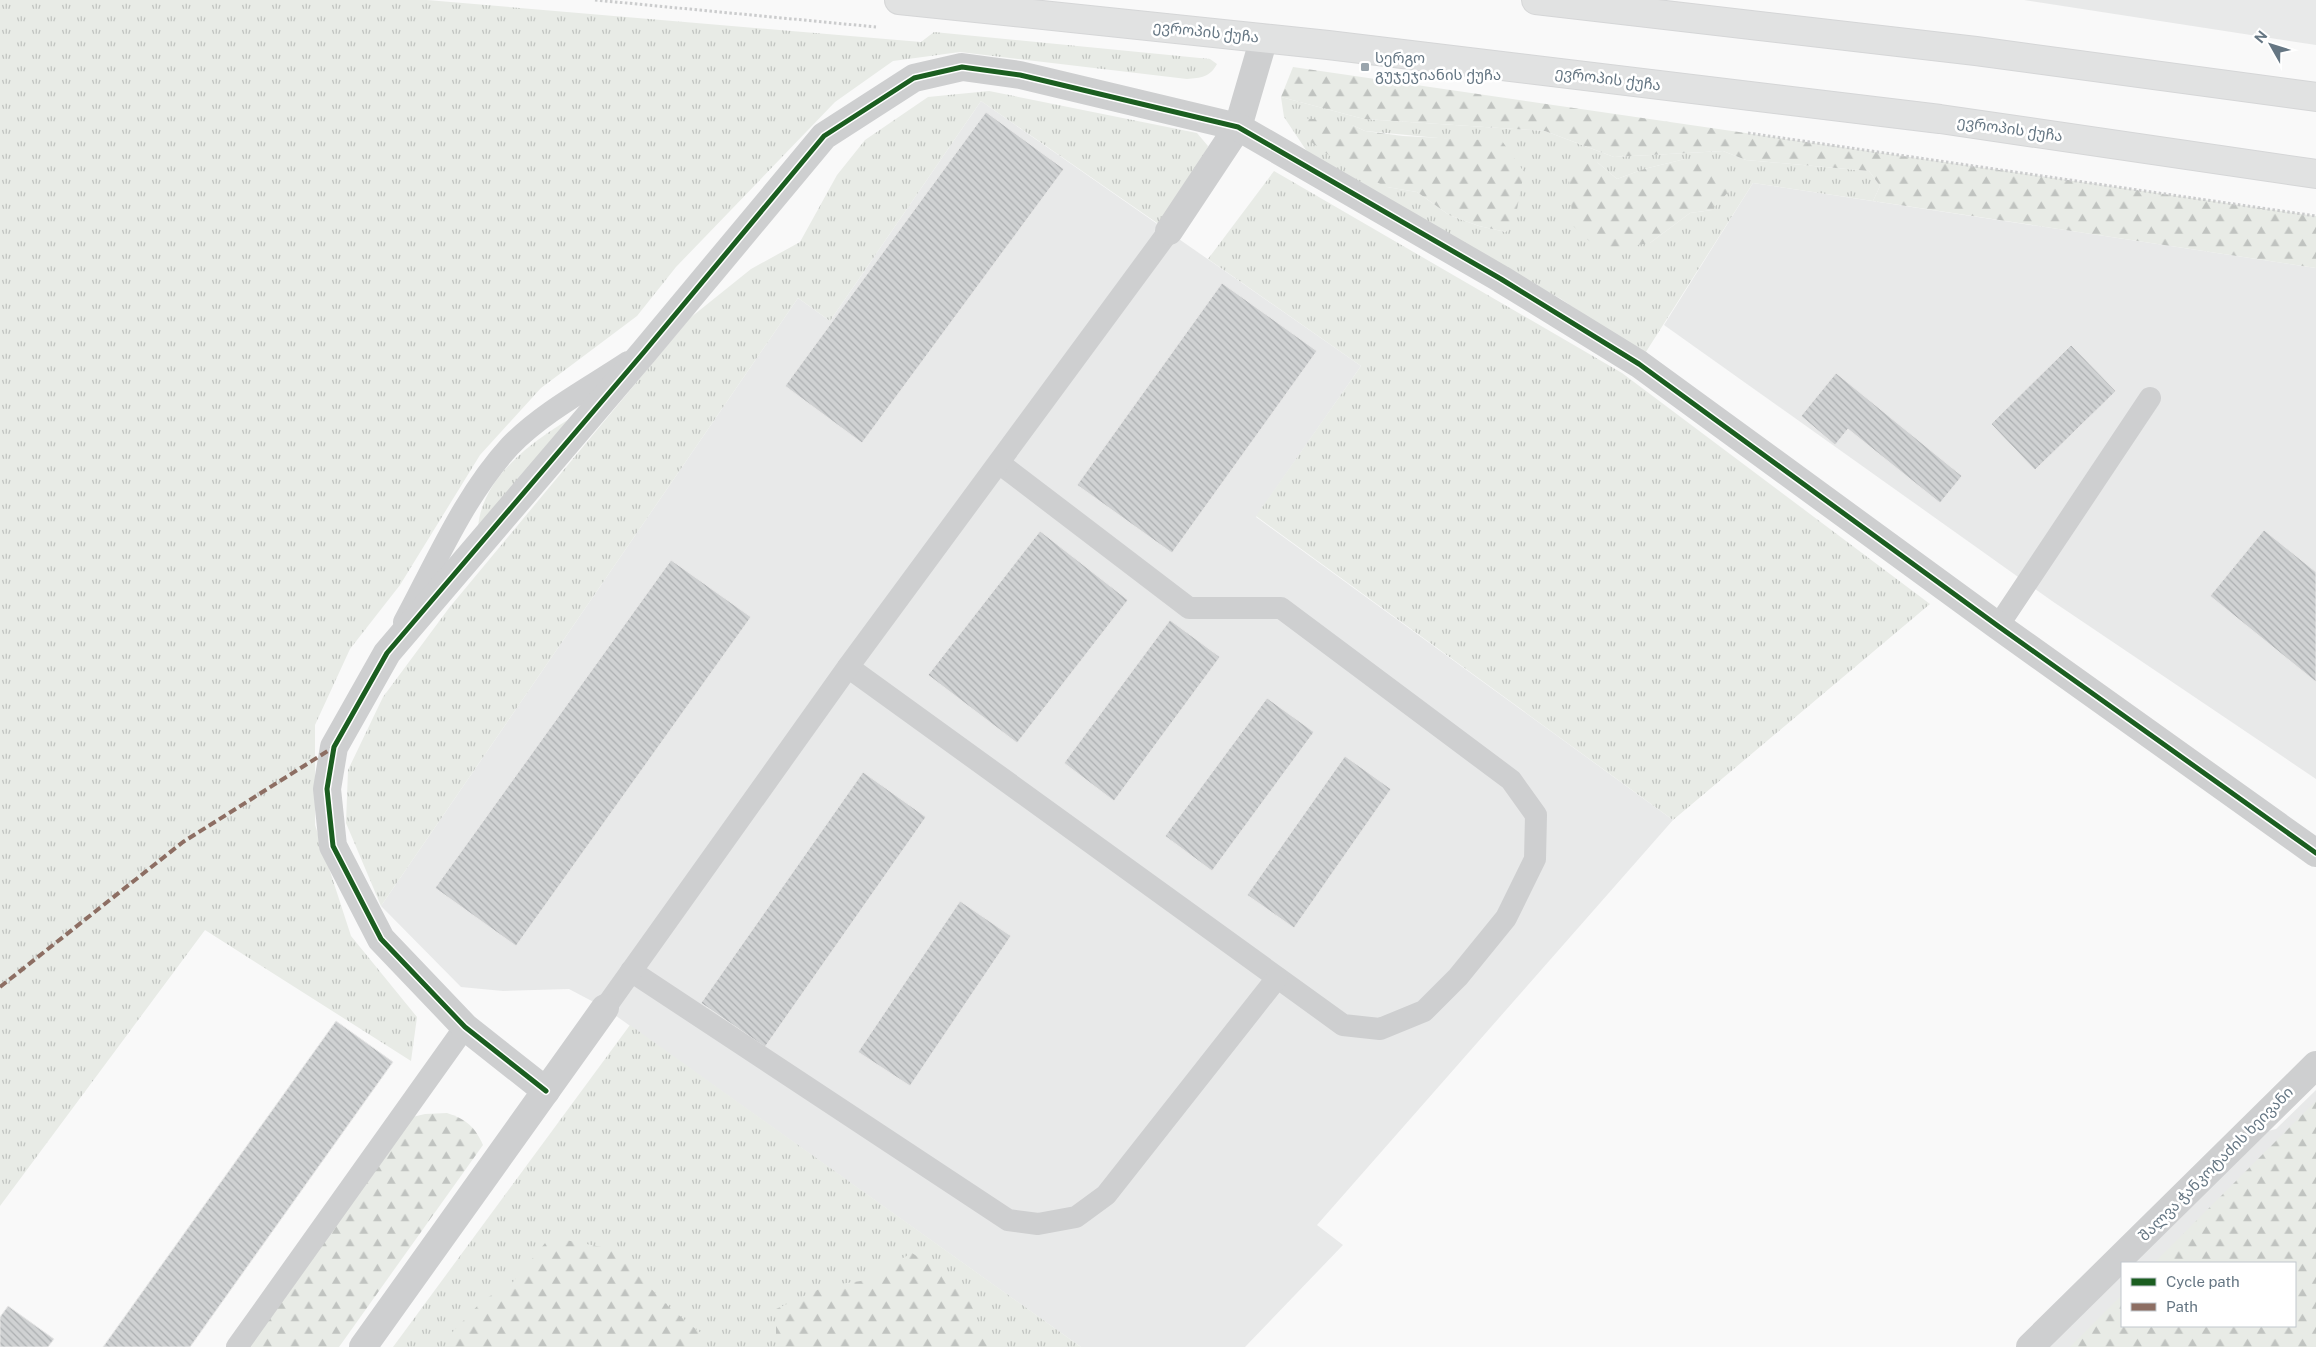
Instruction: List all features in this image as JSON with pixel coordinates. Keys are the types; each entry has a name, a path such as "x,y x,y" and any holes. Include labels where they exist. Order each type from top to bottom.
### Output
{"main road":[{"name":"ევროპის ქუჩა","path":"899,0 1264,38 1940,119 2316,174"},
{"path":"1536,0 1976,51 2316,97"}],"street":[{"path":"1169,231 1238,127 1264,38"},
{"path":"546,1091 466,1027 380,939 333,846 327,789 334,747 387,653 644,352 824,136 914,78 962,67 1020,75 1238,127 1501,279 1639,364 1998,626 2316,853"},
{"path":"363,1347 605,1008"},
{"name":"შალვა ჭანკოტაძის ხეივანი","path":"2030,1347 2316,1065"}],"lane":[{"path":"605,1008 848,667 1169,231"},
{"path":"387,653 474,494 510,446 544,418 644,352"},
{"path":"1998,626 2150,398"},
{"path":"848,667 1343,1026 1380,1029 1424,1011 1458,976 1506,918 1535,859 1536,814 1511,780 1281,608 1190,608 999,463"},
{"path":"631,971 1008,1220 1038,1224 1076,1217 1106,1195 1277,978"},
{"path":"237,1347 466,1027"}],"shaded area":[{"path":"2024,0 2316,0 2316,45"},
{"path":"981,101 1361,366 1256,517 1673,820 1317,1225 1343,1245 1245,1347 1081,1347 605,1008 569,989 503,991 461,987 381,906 798,298 830,321"},
{"path":"1753,183 2316,268 2316,779 2052,601 1664,325"},
{"path":"2316,1090 2316,1347 2046,1347 2121,1271 2121,1327 2296,1327 2296,1262 2130,1262 2256,1134 2276,1129"}],"green space":[{"path":"0,0 427,0 921,42 934,32 1210,59 1217,64 1205,76 1187,79 960,52 893,61 835,102 676,267 637,316 541,388 480,455 400,585 350,649 315,725 315,825 351,936 417,1017 411,1061 205,930 0,1206"},
{"path":"1293,67 2316,216 2316,268 1873,201 1880,186 1869,171 1746,160 1723,151 1614,157 1545,131 1364,119 1281,97"},
{"path":"989,91 1197,133 1208,146 1203,160 1160,225 981,101 830,321 798,298 381,906 346,823 348,770 383,697 449,608 690,318 751,269 800,242 837,175 865,140 928,97"},
{"path":"1281,97 1364,119 1545,131 1614,157 1723,151 1746,160 1869,171 1880,186 1873,201 1753,183 1644,355 1561,299 1450,240 1308,153 1284,117","holes":["1352,125 1365,131 1449,139 1506,232 1479,226 1449,215 1417,192 1387,187","1685,159 1712,210 1690,213 1650,243 1597,162 1617,179 1644,169"]},
{"path":"1301,118 1325,120 1352,125 1365,131 1403,136 1502,141 1524,172 1515,220 1506,232 1479,226 1449,215 1417,192 1387,187 1346,168 1307,139"},
{"path":"1685,159 1715,165 1731,189 1712,210 1690,213 1650,243 1600,251 1573,226 1569,180 1575,166 1597,162 1617,179 1644,169"},
{"path":"1274,171 1622,373 1930,604 1673,820 1256,516 1361,366 1208,259"},
{"path":"583,411 478,528 482,508 490,490 502,473 532,445"},
{"path":"630,1025 1081,1347 393,1347"},
{"path":"2316,1101 2316,1347 2070,1347 2121,1296 2121,1327 2296,1327 2296,1262 2155,1262"},
{"path":"447,1113 460,1118 469,1125 477,1133 483,1145 339,1347 246,1347 408,1118 425,1114"},
{"path":"550,1237 612,1249 670,1308 702,1334 693,1347 448,1347 445,1340 482,1301 513,1282"},
{"path":"912,1253 965,1288 988,1347 776,1347 776,1309 826,1286 861,1281"}],"building":[{"path":"986,112 1064,169 862,443 785,386"},
{"path":"1222,283 1317,351 1172,553 1077,485"},
{"path":"2071,345 2116,391 2035,470 1991,424"},
{"path":"1836,373 1962,476 1940,503 1848,429 1835,445 1801,416"},
{"path":"2264,530 2316,572 2316,682 2210,596"},
{"path":"1040,531 1128,600 1017,743 928,675"},
{"path":"671,560 751,617 516,946 435,888"},
{"path":"1170,620 1220,657 1114,801 1064,763"},
{"path":"1267,698 1314,732 1212,871 1165,836"},
{"path":"1345,756 1391,789 1294,928 1247,895"},
{"path":"863,772 926,817 765,1047 701,1003"},
{"path":"960,901 1011,936 910,1086 858,1052"},
{"path":"336,1021 393,1062 190,1347 103,1347"},
{"path":"8,1306 54,1339 48,1347 0,1347 0,1317"}],"marked path":[{"path":"0,987 183,842 334,747"}],"cycle path":[{"path":"546,1091 465,1027 381,939 333,846 327,789 334,747 387,653 644,352 824,136 914,78 962,67 1020,75 1238,127 1501,279 1639,364 1998,626 2316,853"}],"place":[{"name":"სერგო გუჯეჯიანის ქუჩა","path":"1365,67"}]}
